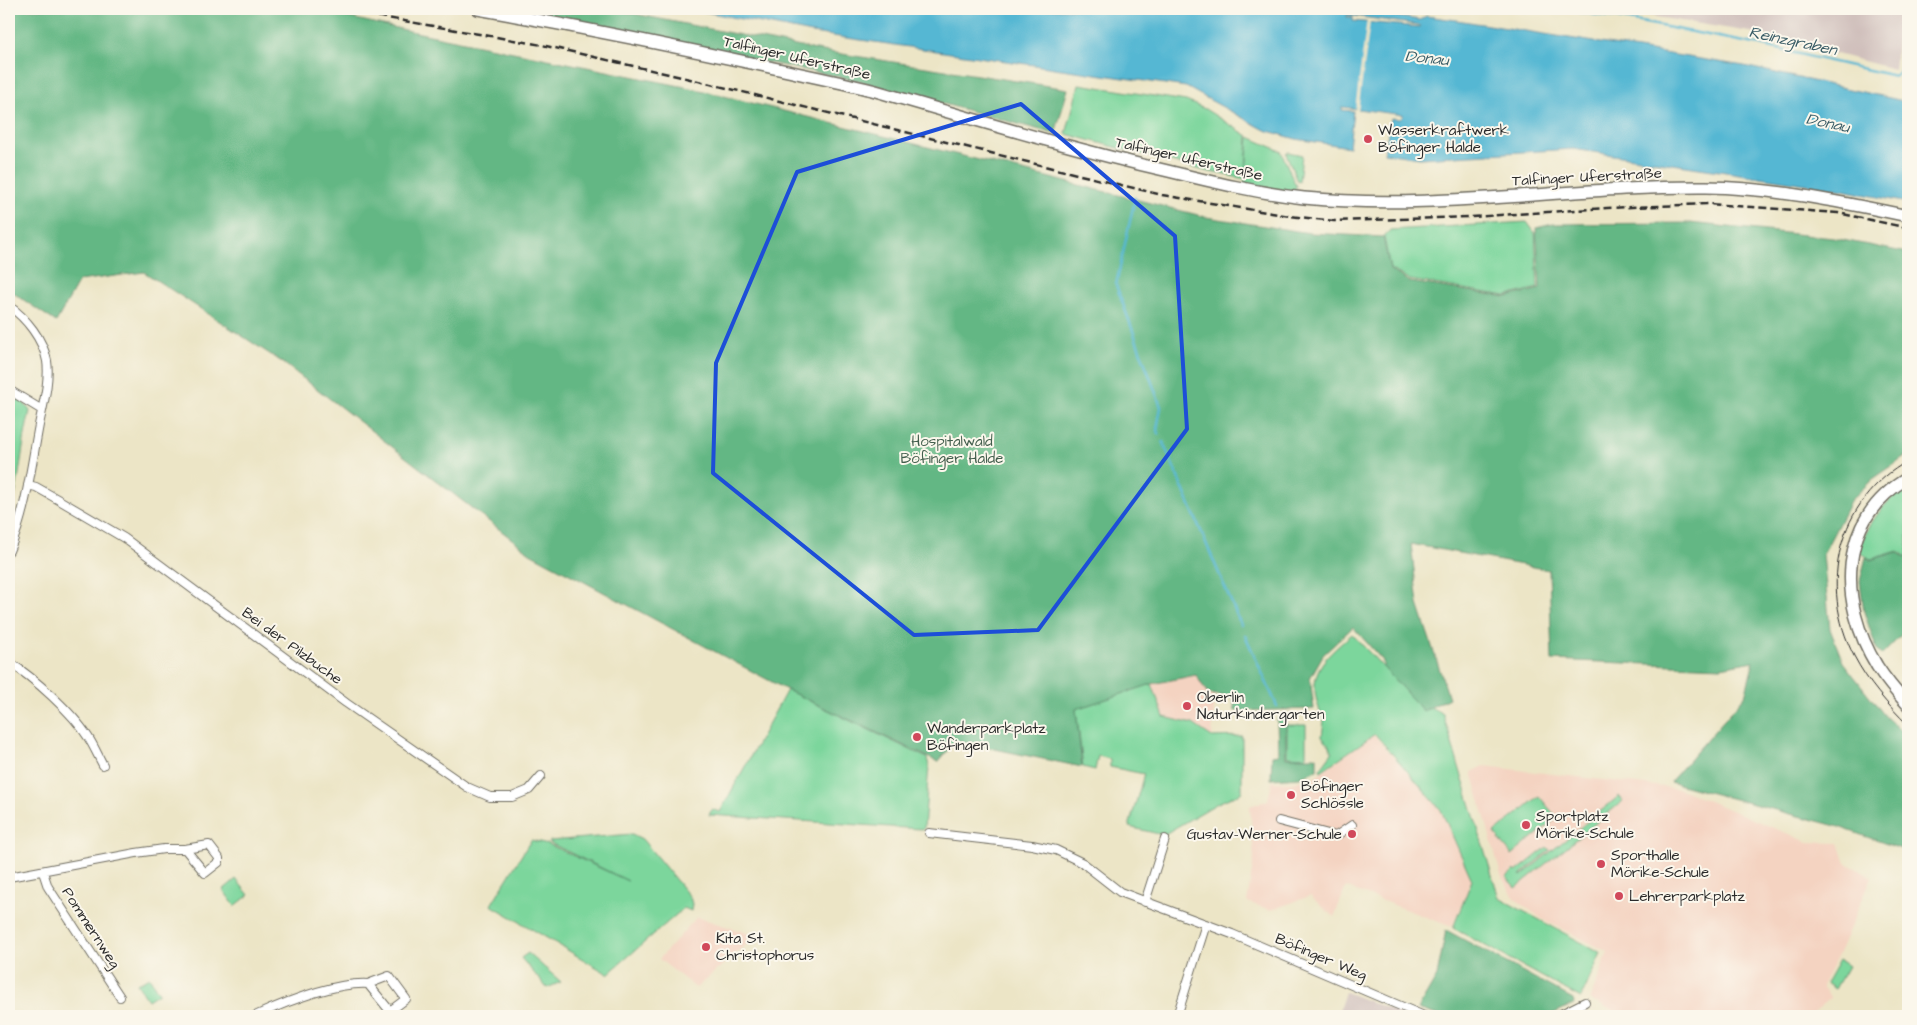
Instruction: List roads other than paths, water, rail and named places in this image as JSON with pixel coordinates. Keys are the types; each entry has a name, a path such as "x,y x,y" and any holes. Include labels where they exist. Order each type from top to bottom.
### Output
{"street":[{"name":"Talfinger Uferstraße","path":"478,9 725,57 866,89 1142,165 1225,185 1277,194 1360,202 1445,201 1530,194 1705,187 1753,189 1792,194 1908,216"},
{"path":"9,306 20,314 38,337 47,361 42,410 28,484 9,551"},
{"path":"9,390 42,410"},
{"path":"1908,478 1887,493 1872,509 1861,527 1853,548 1849,574 1851,602 1867,648 1878,667 1908,705"},
{"name":"Bei der Pilzbuche","path":"28,484 51,495 124,538 310,677 467,787 490,797 512,797 529,790 541,776"},
{"path":"9,662 33,680 76,722 88,737 103,765"},
{"path":"1279,821 1336,836 1352,825"},
{"name":"Böfinger Weg","path":"929,833 1032,845 1056,850 1083,863 1120,892 1232,934 1424,1016"},
{"path":"1145,902 1165,839"},
{"name":"Pommernweg","path":"9,877 43,872 136,852 164,849 184,850"},
{"name":"Pommernweg","path":"43,872 48,887 120,997"},
{"path":"1177,1015 1206,924"},
{"path":"256,1016 280,1005 338,987 354,983 368,984 390,976 406,999 390,1011 368,984"},
{"path":"1557,1016 1585,1002"}],"water":[{"name":"Donau","path":"691,9 1345,9 1420,20 1426,16 1463,21 1744,66 1908,102 1908,203 1832,188 1573,149 1420,158 1384,153 1391,118 1400,119 1404,115 1342,107 1342,110 1353,111 1349,147 1296,139 1265,130 1186,87 812,33","holes":["1347,15 1419,25 1420,27 1353,21 1353,17 1347,17"]}],"waterway":[{"name":"Reinzgraben","path":"1557,9 1619,18 1760,45 1895,76 1900,72 1908,38"},
{"path":"1135,198 1116,285 1161,407 1157,429 1159,434"},
{"path":"1163,442 1241,625"},
{"path":"1245,635 1277,706"}],"tram line":[{"path":"1908,461 1884,478 1865,498 1850,521 1841,547 1837,574 1837,601 1843,629 1854,656 1878,693 1908,725"}],"railway":[{"path":"343,9 542,45 690,79 1162,195 1290,216 1334,221 1471,217 1607,208 1708,204 1838,213 1908,228"}],"place":[{"name":"Wasserkraftwerk Böfinger Halde","path":"1368,139"},
{"name":"Oberlin Naturkindergarten","path":"1187,706"},
{"name":"Wanderparkplatz Böfingen","path":"917,737"},
{"name":"Böfinger Schlössle","path":"1291,795"},
{"name":"Sportplatz Mörike-Schule","path":"1526,825"},
{"name":"Gustav-Werner-Schule","path":"1352,834"},
{"name":"Sporthalle Mörike-Schule","path":"1601,864"},
{"name":"Lehrerparkplatz","path":"1619,896"},
{"name":"Kita St. Christophorus","path":"706,947"}],"park label":[{"name":"Hospitalwald Böfinger Halde","path":"952,450"}]}
